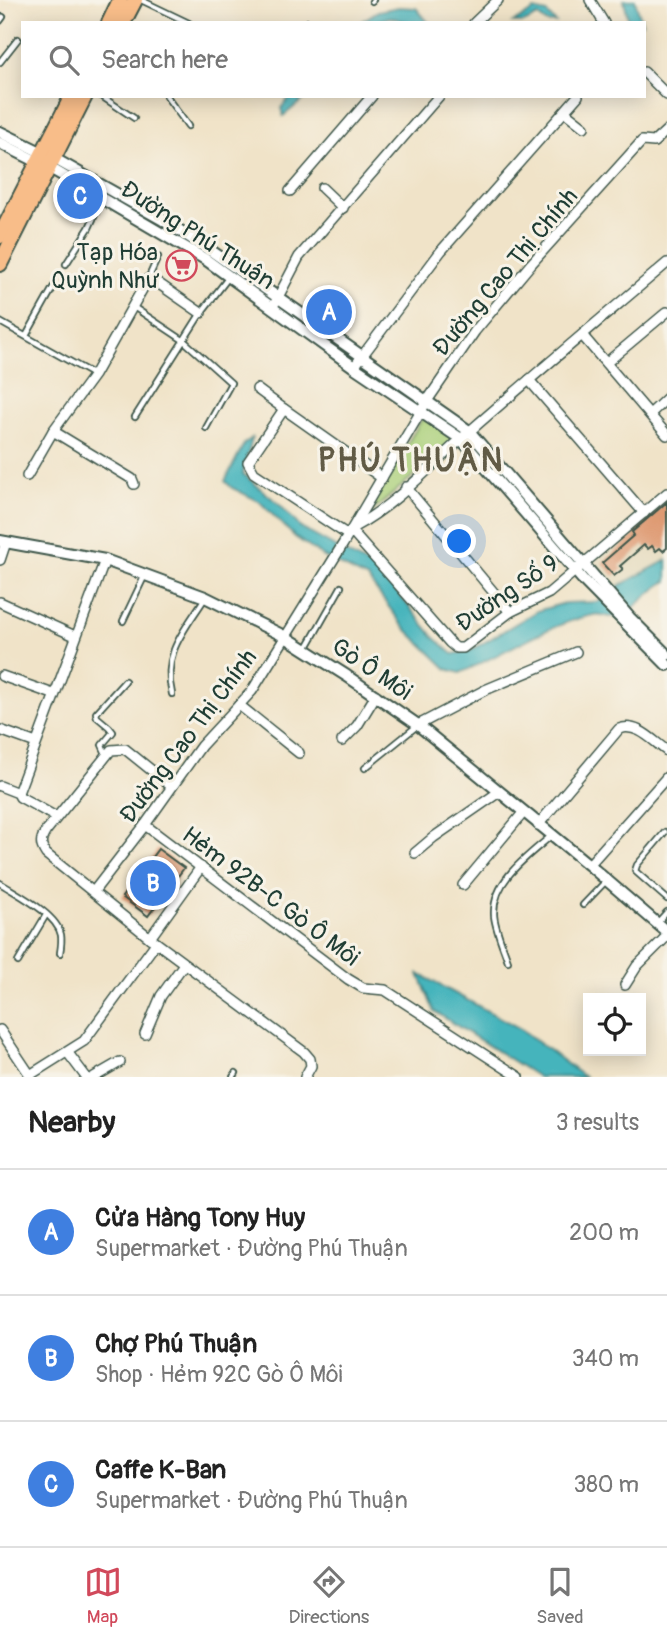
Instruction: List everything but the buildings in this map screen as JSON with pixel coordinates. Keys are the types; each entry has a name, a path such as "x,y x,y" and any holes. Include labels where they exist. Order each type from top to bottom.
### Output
{"main road":[{"path":"110,21 120,0"},
{"path":"124,21 135,0"},
{"path":"0,264 47,160 71,98"},
{"path":"0,236 84,98"}],"street":[{"path":"476,21 498,0"},
{"path":"590,0 603,21"},
{"path":"646,74 667,95"},
{"path":"290,191 370,98"},
{"path":"275,302 299,257 437,98"},
{"path":"354,368 441,251 576,98"},
{"path":"565,112 584,127"},
{"name":"Đường Cao Thị Chính","path":"94,891 201,746 252,691 351,531 424,405 475,331 531,264 642,141 654,142 667,130"},
{"name":"Đường Phú Thuận","path":"0,132 47,160 163,220 210,250 354,368 424,405"},
{"name":"Đường Phú Thuận","path":"0,143 47,160 102,198 361,356 465,435 667,665"},
{"path":"322,188 343,208"},
{"path":"351,531 406,488 666,265"},
{"path":"27,476 54,431 94,374 148,279 152,279 201,313"},
{"path":"606,363 667,312"},
{"path":"582,335 667,435"},
{"path":"529,380 644,513"},
{"path":"257,389 382,478"},
{"path":"650,414 667,398"},
{"name":"Đường Số 9","path":"284,409 248,462 250,468 351,531 456,648 463,648 510,612 549,593 667,493"},
{"path":"54,431 132,479 134,484"},
{"path":"406,488 510,612"},
{"path":"0,560 3,542"},
{"name":"Gò Ô Môi","path":"3,542 105,560 205,597 284,636 418,725 607,880 667,934"},
{"path":"18,793 105,560"},
{"path":"0,602 75,636"},
{"path":"627,621 667,655"},
{"path":"418,725 485,690 576,652"},
{"path":"2,676 53,694"},
{"path":"342,741 357,726 376,695"},
{"path":"239,705 299,753"},
{"path":"538,825 619,729 626,726 636,728 667,751"},
{"path":"0,730 36,743"},
{"path":"172,786 125,749 111,750 42,837 42,849 153,940 304,1052 311,1066 305,1077"},
{"path":"589,865 667,777"},
{"path":"0,786 18,793 20,797 56,817"},
{"path":"415,853 499,793"},
{"path":"463,885 523,813"},
{"name":"Hẻm 92B-C Gò Ô Môi","path":"145,825 357,985 385,990 519,1077"},
{"path":"0,1030 30,1075 84,1041 201,867"},
{"path":"625,985 637,966 667,934"},
{"path":"145,1034 161,996 184,964"},
{"path":"68,1053 86,1077"},
{"path":"94,1077 120,1062"}],"lane":[{"path":"141,0 185,21"},
{"path":"0,62 18,39"},
{"path":"104,98 135,118"},
{"path":"167,98 188,126"},
{"path":"66,264 89,228 102,198"},
{"path":"148,279 158,257"},
{"path":"135,416 201,313 230,276"},
{"path":"26,336 54,286"},
{"path":"131,306 183,340 229,381 231,386 206,428"},
{"path":"0,322 94,374"},
{"path":"123,621 146,575"},
{"path":"305,649 341,587"},
{"path":"172,694 168,676 170,659 176,643 205,597"},
{"path":"106,754 102,746 113,732 96,713 125,681"},
{"path":"365,768 418,725"},
{"path":"664,832 635,871 667,899"},
{"path":"508,961 494,914 500,888 519,864 551,835"},
{"path":"583,905 607,880"},
{"path":"0,883 46,915 60,931 60,953"},
{"path":"657,924 667,912"},
{"path":"18,962 46,915"}],"shaded area":[{"path":"667,499 667,560 615,588 597,568 595,560"}],"green space":[{"path":"424,416 453,437 451,443 381,504 371,512 368,511 369,506"}],"water":[{"path":"624,0 635,0 641,21 629,21"},
{"path":"399,7 416,8 427,21 403,21 390,17 379,21 362,21 378,11"},
{"path":"534,10 547,13 554,21 544,21 538,16 528,21 516,21"},
{"path":"289,98 306,98 283,116 281,108"},
{"path":"252,438 243,474 280,505 301,528 380,572 435,638 453,654 470,651 537,611 565,603 598,602 615,588 667,560 667,581 622,615 596,615 575,620 541,633 460,673 447,669 404,627 368,579 322,556 295,537 259,501 232,488 225,481 244,444"},
{"path":"419,974 521,1029 584,1077 538,1077 434,1011"}],"place":[{"name":"Caffe K-Ban","path":"80,196"},
{"name":"Tạp Hóa Quỳnh Như","path":"181,266"},
{"name":"Cửa Hàng Tony Huy","path":"329,312"},
{"name":"Chợ Phú Thuận","path":"153,883"}],"district":[{"name":"PHÚ THUẬN","path":"411,460"}]}
